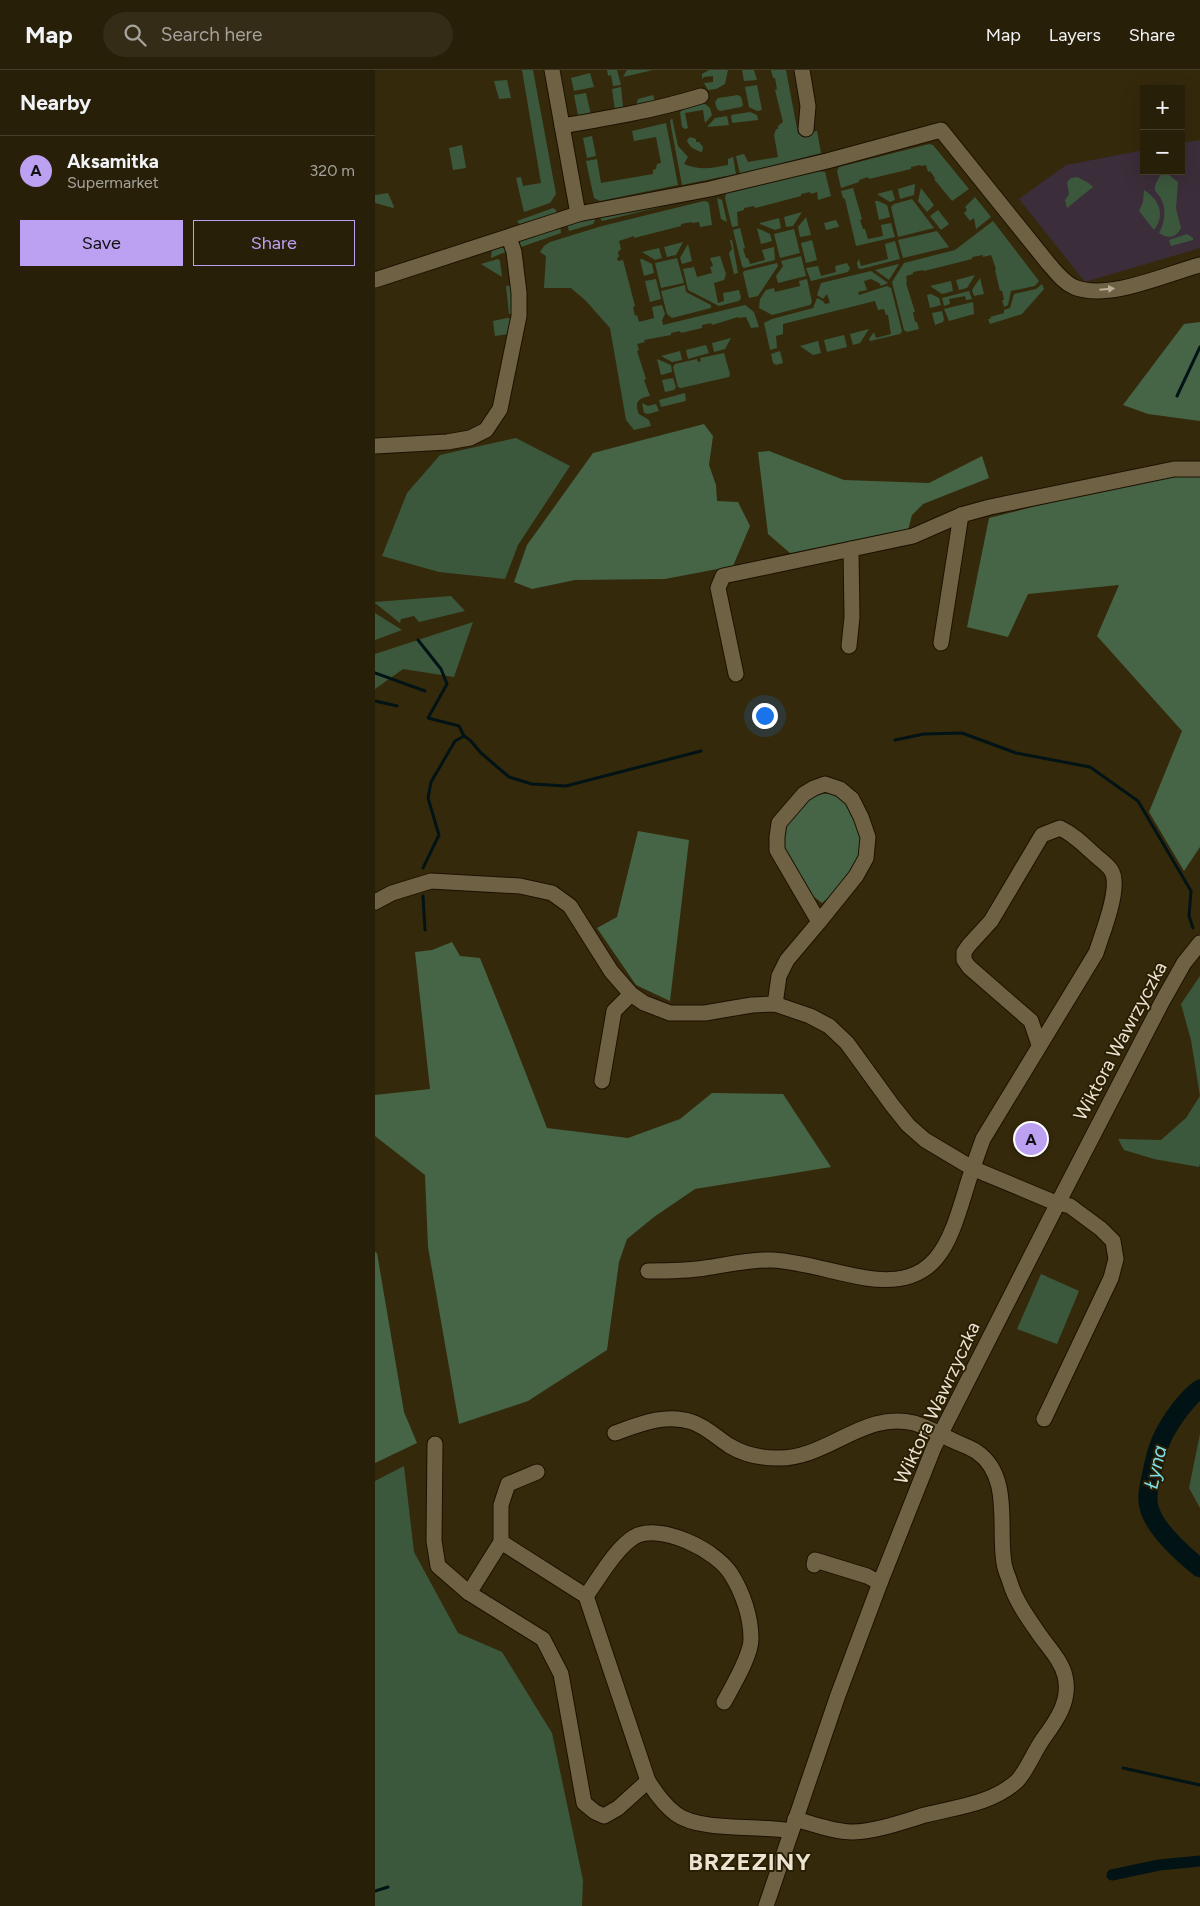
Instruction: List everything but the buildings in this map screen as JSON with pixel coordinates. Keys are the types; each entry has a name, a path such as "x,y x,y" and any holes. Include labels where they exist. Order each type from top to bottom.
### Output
{"street":[{"path":"551,70 578,214"},
{"path":"801,70 808,106 806,129"},
{"path":"562,126 665,106 701,96"},
{"path":"375,280 578,214 710,189 827,161 941,130 1061,278 1074,286 1087,290 1111,290 1138,284 1200,265"},
{"path":"375,446 447,442 470,438 486,430 500,409 519,316 519,293 514,252 509,237"},
{"path":"736,674 718,588 723,576 913,536 961,515 990,507 1174,469 1200,469"},
{"path":"941,643 961,515"},
{"path":"849,646 853,617 851,549"},
{"path":"775,1004 779,976 787,960 819,922 866,858 868,837 861,817 852,800 840,789 825,784 804,794 797,801 779,823 777,837 777,850 819,922"},
{"path":"647,1271 680,1271 746,1261 773,1260 890,1281 918,1273 932,1264 943,1251 956,1223 972,1168 983,1139 1096,953 1115,889 1111,870 1072,834 1060,828 1042,835 991,921 964,952 964,960 969,967 1031,1021 1039,1045"},
{"path":"375,902 392,893 431,881 520,886 551,893 570,906 611,971 631,994 644,1003 670,1013 705,1013 752,1004 775,1004 810,1016 829,1026 847,1043 908,1125 925,1140 972,1168 1058,1203 1070,1206 1101,1229 1113,1241 1116,1259 1111,1278 1044,1419"},
{"name":"Wiktora Wawrzyczka","path":"767,1906 838,1695 880,1583 941,1433 1162,1002 1184,963 1200,943"},
{"path":"602,1080 614,1011 631,994"},
{"path":"501,1542 586,1596 648,1781 662,1802 677,1815 705,1825 793,1825 853,1832 879,1828 957,1809 983,1800 1019,1780 1036,1749 1057,1720 1066,1700 1065,1676 1056,1655 1039,1633 1011,1586 1004,1564 1001,1498 998,1482 989,1465 978,1452 951,1440 941,1433 911,1422 891,1421 870,1426 805,1455 781,1459 756,1457 731,1446 712,1432 692,1422 670,1419 647,1422 615,1433"},
{"path":"435,1444 434,1541 438,1566 469,1593 543,1639 561,1674 584,1804 605,1816 619,1808 648,1781"},
{"path":"469,1593 501,1542 501,1505 508,1484 537,1472"},
{"path":"586,1596 622,1547 636,1536 655,1533 680,1537 709,1553 731,1573 749,1615 751,1642 743,1666 724,1702"},
{"path":"814,1564 815,1560 867,1576 880,1583"}],"shaded area":[{"path":"1200,140 1200,248 1085,282 1019,199 1066,165 1140,151 1140,175 1185,175 1185,142"}],"green space":[{"path":"522,70 533,70 556,194 550,203 524,212 516,178 521,177 523,186 541,183"},
{"path":"607,70 617,70 621,85 613,86 611,75 608,76"},
{"path":"627,70 653,70 623,77"},
{"path":"709,70 728,70 725,84 716,89 708,90 704,83 713,82 713,76 702,79 702,74"},
{"path":"742,70 754,70 757,80 744,81"},
{"path":"771,70 786,70 798,134 817,131 821,153 740,174 736,156 744,154 748,162 778,157 774,135 778,126 783,122 775,90 777,89 775,78 773,78"},
{"path":"590,73 594,87 574,91 571,78"},
{"path":"507,80 511,98 499,99 494,81"},
{"path":"757,85 762,110 757,111 749,107 745,87"},
{"path":"621,87 623,107 615,110 612,89"},
{"path":"586,93 591,115 579,120 574,95"},
{"path":"653,95 655,102 636,106 638,99"},
{"path":"738,95 741,97 743,105 741,107 720,111 717,109 715,102 718,98"},
{"path":"704,103 710,108 712,115 705,123 703,110 685,113 688,128 682,127 680,112 687,107"},
{"path":"750,112 757,115 758,120 732,123 731,115"},
{"path":"727,116 729,125 707,127 715,118"},
{"path":"672,118 678,146 688,157 684,164 696,168 711,168 728,165 728,159 733,157 736,174 682,185 670,121"},
{"path":"666,123 678,185 600,201 594,198 586,161 597,159 601,183 653,174 657,164 661,163 656,137 634,141 632,131"},
{"path":"592,136 596,156 587,158 583,138"},
{"path":"690,137 696,139 696,142 699,142 703,147 702,152 689,144 687,140"},
{"path":"929,144 933,145 969,189 952,201 934,179 930,171 928,172 926,165 911,167 911,169 869,179 868,177 841,188 837,171 839,167"},
{"path":"462,145 466,168 453,170 449,148"},
{"path":"818,171 825,172 831,196 818,200 817,192 811,194 810,192 755,208 754,206 744,208 744,210 737,212 738,226 732,227 725,198 726,193"},
{"path":"1161,175 1169,175 1178,182 1176,208 1181,228 1177,234 1171,237 1159,233 1164,220 1164,210 1160,196 1155,191"},
{"path":"1077,177 1093,187 1067,208 1065,200 1069,194 1067,182 1071,178"},
{"path":"915,184 914,195 900,199 898,189"},
{"path":"853,188 862,219 860,220 868,239 883,236 881,225 891,223 895,237 856,246 845,199 841,191"},
{"path":"921,188 934,205 927,212 918,201"},
{"path":"892,190 895,200 890,202 877,194"},
{"path":"1144,190 1154,198 1159,208 1160,219 1154,230 1139,211 1143,202"},
{"path":"388,193 393,208 375,203 375,195"},
{"path":"975,197 991,217 976,229 974,218 970,221 964,213 967,210 965,207"},
{"path":"697,198 602,221 599,216"},
{"path":"717,198 722,200 727,222 721,219"},
{"path":"912,199 934,228 898,237 891,207 894,204"},
{"path":"704,201 709,204 712,225 700,227 699,222 691,222 619,241 621,249 618,252 619,257 617,258 618,261 623,260 635,306 633,307 635,316 637,315 639,322 654,318 652,307 662,305 665,314 662,320 663,325 745,305 754,312 759,327 751,328 746,317 738,317 712,325 711,323 702,325 702,328 681,333 680,331 671,333 671,335 644,340 645,342 637,344 639,350 637,351 646,379 644,380 650,396 640,400 637,407 639,414 649,420 651,426 634,430 626,420 610,328 586,301 571,288 544,288 546,256 540,252 550,242 602,226"},
{"path":"875,201 887,205 890,217 879,220"},
{"path":"553,208 557,214 521,226 517,221"},
{"path":"938,210 949,224 941,230 930,216"},
{"path":"802,212 793,226 786,227 784,217"},
{"path":"593,217 595,220 593,224 569,231 567,224"},
{"path":"806,217 811,235 800,237 798,227"},
{"path":"779,218 781,228 775,230 760,224 760,223"},
{"path":"836,220 838,227 826,230 824,223"},
{"path":"993,221 1039,281 1035,286 1011,291 1008,305 1004,307 1002,290 1000,291 991,255 972,257 972,259 913,272 913,274 906,276 906,283 915,312 913,312 915,322 917,322 919,329 907,332 904,330 892,282 904,263 955,250"},
{"path":"560,226 561,233 521,247 519,245 522,238"},
{"path":"740,228 745,248 743,249 750,264 765,260 762,250 774,247 775,260 744,268 733,230"},
{"path":"757,228 770,234 772,241 761,244"},
{"path":"794,229 800,253 780,258 774,234"},
{"path":"937,231 949,247 903,258 898,240"},
{"path":"1187,234 1193,240 1171,246 1169,240"},
{"path":"730,240 732,240 738,273 734,274 729,253 732,249"},
{"path":"812,240 817,260 806,263 801,243"},
{"path":"895,241 900,259 861,269 858,268 857,263 859,259 861,266 888,259 885,244"},
{"path":"683,242 676,255 667,257 664,247"},
{"path":"688,244 692,261 682,264 680,258"},
{"path":"500,246 508,251 491,258 492,248"},
{"path":"659,248 662,258 655,260 642,252"},
{"path":"720,256 726,274 724,280 714,283 718,303 724,301 723,293 739,290 741,298 739,301 719,306 688,290 683,269 694,267 697,277 712,273 710,267 713,266 710,258"},
{"path":"801,256 806,276 778,283 776,276 783,266 781,261"},
{"path":"677,258 684,283 661,288 655,263"},
{"path":"498,259 500,261 502,277 481,264"},
{"path":"640,259 652,264 654,273 644,276"},
{"path":"777,263 778,266 758,296 749,298 744,271"},
{"path":"847,263 850,268 848,272 811,281 806,268 818,266 821,276 836,272 835,266"},
{"path":"899,264 889,280 875,270"},
{"path":"871,271 888,283 881,286 871,279 864,281 867,290 858,292 859,295 887,286 891,288 902,331 900,334 870,341 869,339 874,332 876,338 891,334 888,315 886,315 884,309 878,310 875,301 783,324 783,334 776,336 777,348 770,350 764,323 813,308 817,298 825,304 830,303 827,294 823,299 817,295 821,283"},
{"path":"975,275 967,288 959,290 956,280"},
{"path":"980,278 984,294 974,296 972,290"},
{"path":"656,279 661,299 650,302 645,281"},
{"path":"807,279 812,302 810,305 772,315 759,308 760,299 766,290 774,288 775,292 800,286 799,281"},
{"path":"951,281 953,291 942,294 930,286"},
{"path":"1042,284 1044,289 1022,314 990,324 988,319 991,319 990,317 1004,313 1004,310 1010,308 1014,294 1036,289"},
{"path":"513,285 518,314 509,314 506,286"},
{"path":"685,285 686,292 711,305 711,308 672,318 667,314 661,291"},
{"path":"969,291 972,299 966,300 965,296 949,299 950,304 944,306 942,298"},
{"path":"931,294 939,298 941,305 930,308 927,295"},
{"path":"973,302 974,314 949,321 944,309"},
{"path":"942,311 943,322 935,325 932,313"},
{"path":"507,318 515,319 509,334 495,336 493,321"},
{"path":"1200,322 1200,421 1148,414 1123,405 1184,324"},
{"path":"869,329 860,343 853,345 850,334"},
{"path":"844,335 847,347 827,352 824,340"},
{"path":"731,338 725,349 714,352 712,343"},
{"path":"818,341 821,353 813,355 800,346"},
{"path":"706,345 709,353 688,359 686,350"},
{"path":"680,351 682,360 672,362 661,356"},
{"path":"780,351 783,363 776,365 773,363 771,354"},
{"path":"724,353 730,374 729,377 681,388 678,387 673,367 675,364 697,359 698,362 701,361 700,358"},
{"path":"657,359 671,365 672,372 661,375"},
{"path":"673,378 676,387 674,390 665,392 662,380"},
{"path":"685,393 686,401 661,407 659,400"},
{"path":"642,403 648,406 656,404 659,411 648,414 644,413"},
{"path":"704,424 713,436 709,465 716,485 717,501 738,502 750,526 733,566 665,579 575,580 532,589 514,582 527,545 593,453"},
{"path":"516,438 570,466 518,545 505,579 439,572 382,556 407,493 440,455"},
{"path":"769,451 844,480 929,483 982,456 989,478 923,504 912,515 908,530 791,554 768,534 758,452"},
{"path":"1177,476 1200,477 1200,847 1184,871 1149,812 1182,731 1097,636 1119,585 1028,594 1008,637 967,627 989,518 1107,488"},
{"path":"451,596 465,611 419,622 414,616 401,619 400,623 375,603 375,602"},
{"path":"375,613 402,630 375,640"},
{"path":"473,622 454,677 403,669 375,689 375,654"},
{"path":"832,793 852,808 864,845 847,881 822,903 809,893 794,868 782,843 783,829 813,795"},
{"path":"638,831 689,840 670,1001 636,985 597,928 617,917"},
{"path":"452,942 460,956 480,958 547,1128 628,1138 680,1119 712,1093 783,1094 831,1167 695,1189 654,1217 627,1239 619,1262 607,1350 528,1401 459,1424 428,1247 425,1175 375,1136 375,1095 430,1089 415,952 432,950"},
{"path":"1200,976 1200,1096 1191,1040 1181,1004"},
{"path":"1200,1096 1199,1167 1154,1159 1124,1150 1118,1139 1161,1140 1186,1118"},
{"path":"375,1252 377,1253 404,1412 417,1443 375,1463"},
{"path":"1041,1274 1079,1291 1057,1344 1017,1329"},
{"path":"1200,1434 1200,1508 1189,1488"},
{"path":"404,1466 414,1552 458,1633 502,1652 552,1733 583,1880 582,1906 375,1906 375,1481"}],"waterway":[{"path":"1177,396 1200,347"},
{"path":"418,640 441,669 447,684 428,718 459,726 464,736 509,777 532,784 566,786 701,751"},
{"path":"375,673 425,691"},
{"path":"375,701 397,706"},
{"path":"895,740 924,734 962,733 1016,753 1090,767 1138,801 1191,891 1189,916 1193,928"},
{"path":"423,868 439,835 428,798 431,782 455,741 464,736"},
{"path":"423,896 425,930"},
{"name":"Łyna","path":"1200,1389 1181,1408 1161,1440 1153,1466 1148,1500 1152,1515 1163,1533 1200,1568"},
{"path":"1123,1768 1200,1785"},
{"path":"1112,1875 1159,1865 1200,1861"},
{"path":"375,1891 388,1887"}],"place":[{"name":"Aksamitka","path":"1031,1139"}],"district":[{"name":"BRZEZINY","path":"750,1861"}]}
